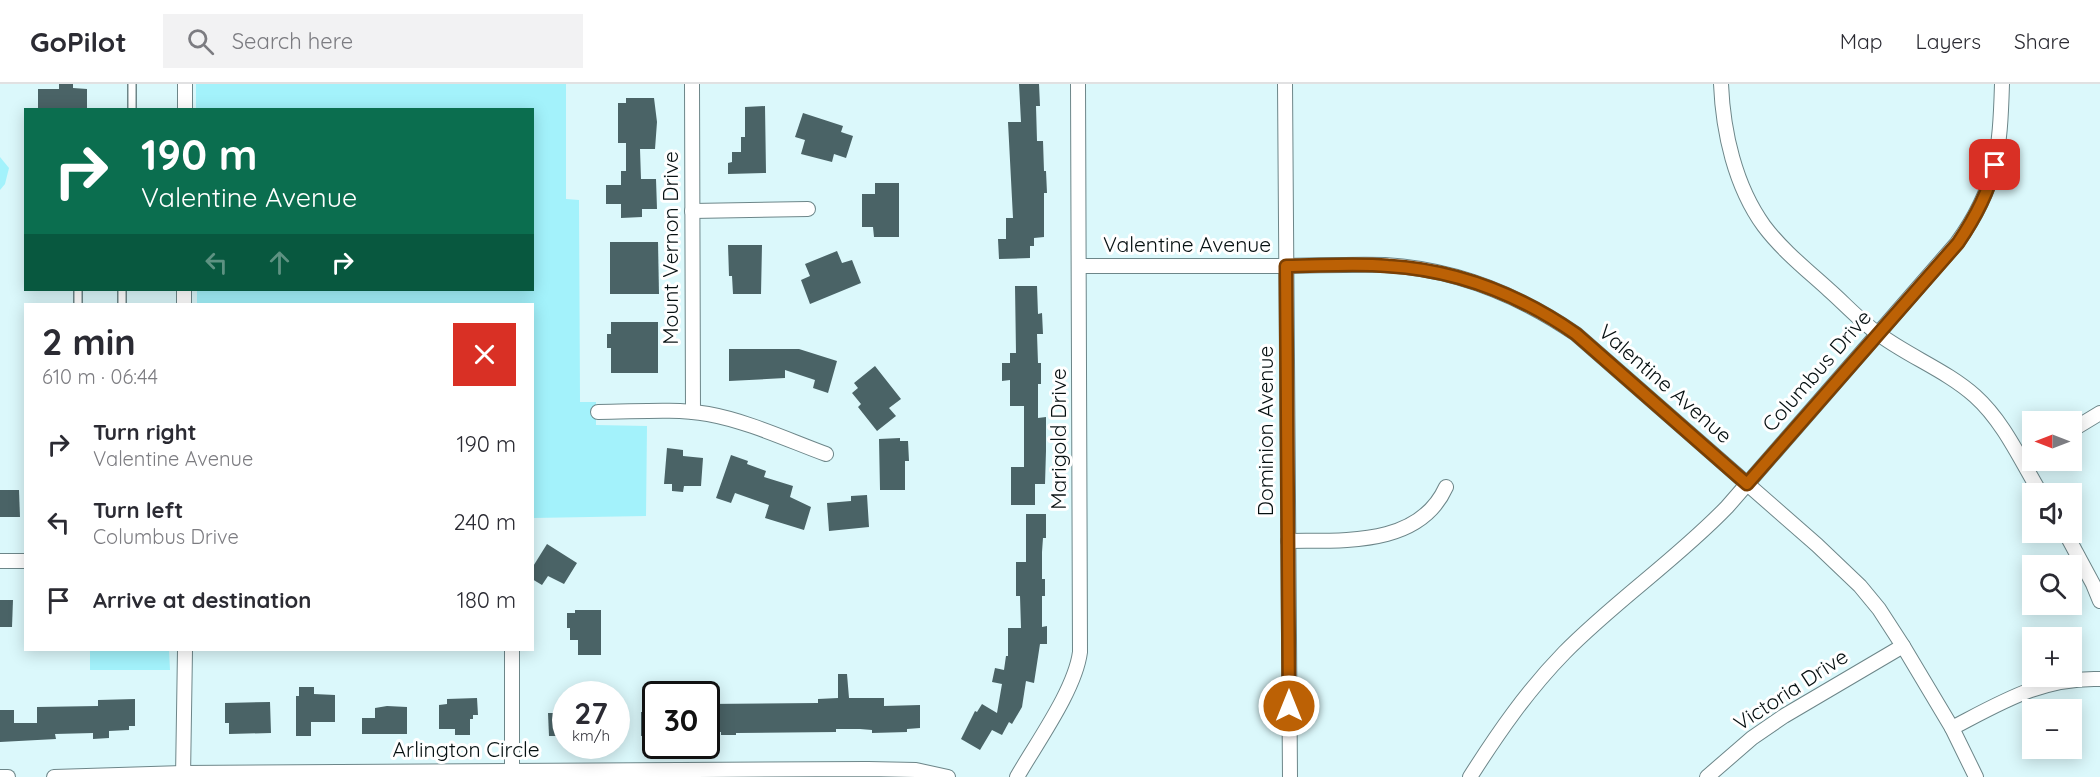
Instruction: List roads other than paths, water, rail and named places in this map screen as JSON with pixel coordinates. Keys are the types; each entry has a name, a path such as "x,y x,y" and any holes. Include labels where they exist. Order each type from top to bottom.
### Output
{"street":[{"path":"185,84 185,108"},
{"name":"Mount Vernon Drive","path":"692,84 693,412"},
{"name":"Marigold Drive","path":"1017,777 1068,689 1079,662 1080,652 1078,84"},
{"name":"Dominion Avenue","path":"1285,84 1290,777"},
{"path":"1721,84 1724,120 1731,154 1742,184 1764,225 1804,267 1878,334 1957,382 1974,395 2022,451"},
{"name":"Columbus Drive","path":"1470,777 1511,715 1537,682 1563,654 1714,520 1958,243 1979,209 1991,180 1998,150 2002,84"},
{"path":"692,211 808,209"},
{"name":"Valentine Avenue","path":"1079,266 1361,265 1410,268 1462,278 1522,301 1551,317 1576,334 1860,585 1903,646 1952,728 1976,777"},
{"path":"598,412 693,412 727,418 826,454"},
{"path":"2082,424 2100,413"},
{"path":"1288,541 1357,540 1399,530 1418,521 1432,510 1446,487"},
{"path":"2071,543 2100,602"},
{"path":"0,561 24,561"},
{"name":"Victoria Drive","path":"1707,777 1752,738 1784,716 1903,646"},
{"path":"183,775 185,651"},
{"path":"512,651 512,771"},
{"path":"1952,728 2033,688 2070,680 2100,679"},
{"name":"Arlington Circle","path":"54,777 512,771 868,773 916,770 948,777"},
{"path":"0,777 8,777"}],"lane":[{"path":"132,84 132,108"}]}
